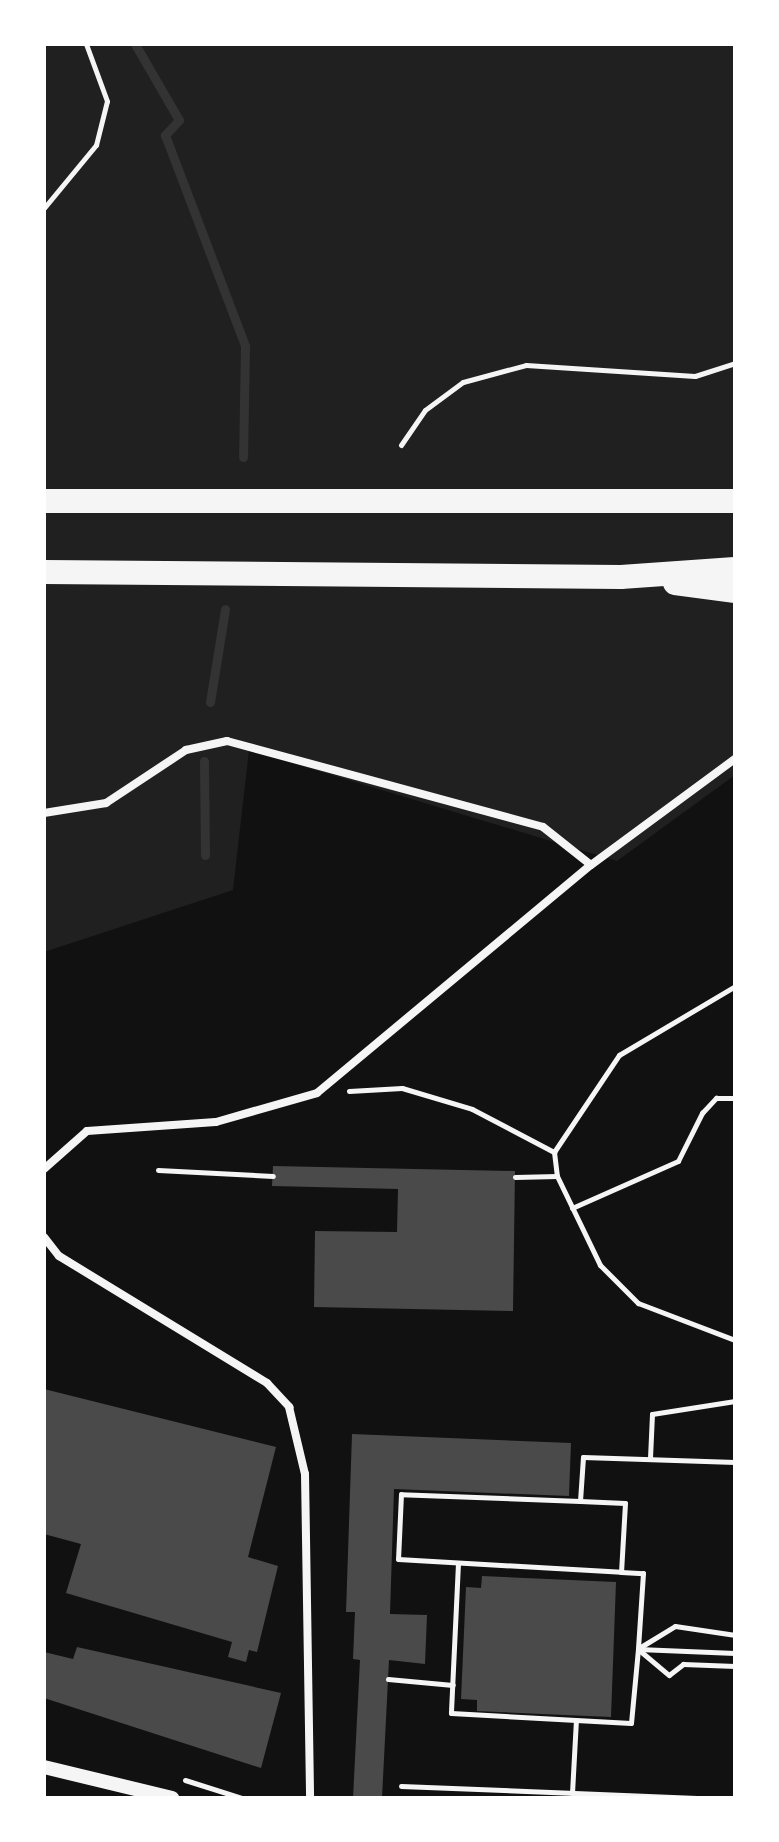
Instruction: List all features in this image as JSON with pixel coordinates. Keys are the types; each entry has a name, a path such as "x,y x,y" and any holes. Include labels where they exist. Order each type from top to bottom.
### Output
{"highway":[{"path":"44,501 735,501"},
{"path":"44,572 621,577 735,569"},
{"path":"621,577 735,591"}],"street":[{"path":"44,813 106,803 186,750 227,741 543,827 591,865"},
{"path":"44,1169 87,1131 216,1122 317,1093 591,865 735,759"},
{"path":"44,1237 59,1256 267,1383 289,1407 305,1474 310,1798"},
{"path":"44,1767 172,1798"}],"path":[{"path":"44,208 96,145 107,101 86,44"},
{"path":"401,445 425,410 463,382 526,365 695,376 735,363"},
{"path":"735,986 619,1055 554,1152 557,1176 600,1265 638,1303 735,1340"},
{"path":"317,1093 402,1088 472,1109 554,1152"},
{"path":"572,1208 678,1161 702,1113 716,1098 735,1098"},
{"path":"158,1170 273,1176"},
{"path":"515,1177 557,1176"},
{"path":"650,1458 652,1414 735,1401"},
{"path":"580,1501 583,1457 735,1462"},
{"path":"458,1563 451,1713 631,1723 643,1573 621,1572 458,1563 398,1559 401,1494 625,1503 621,1572"},
{"path":"638,1649 675,1626 735,1635"},
{"path":"638,1649 735,1653"},
{"path":"638,1649 669,1675 683,1664 735,1666"},
{"path":"388,1679 453,1685"},
{"path":"572,1793 576,1720"},
{"path":"401,1786 697,1798"}],"shaded area":[{"path":"44,44 735,44 735,775 617,861 249,750 233,890 44,952"}],"building":[{"path":"273,1166 515,1171 513,1311 314,1307 315,1231 397,1232 398,1189 272,1186"},
{"path":"44,1389 276,1447 248,1557 278,1566 257,1652 249,1650 246,1662 228,1657 232,1642 66,1593 81,1544 44,1534"},
{"path":"352,1434 571,1443 569,1496 394,1489 390,1614 427,1615 425,1664 389,1660 382,1798 353,1798 360,1660 353,1659 355,1612 346,1612"},
{"path":"482,1576 616,1582 611,1717 477,1711 477,1700 461,1699 466,1587 481,1588"},
{"path":"77,1647 281,1693 261,1768 44,1698 44,1652 73,1659"}],"waterway":[{"path":"135,44 179,120 165,135 245,346 243,457"},
{"path":"210,702 225,609"},
{"path":"204,761 205,855"}]}
